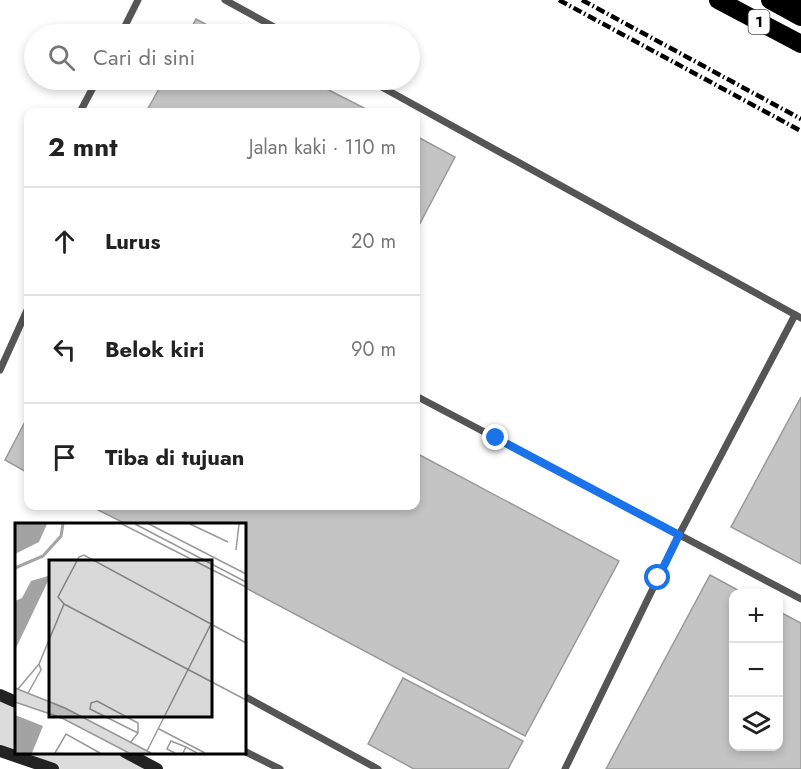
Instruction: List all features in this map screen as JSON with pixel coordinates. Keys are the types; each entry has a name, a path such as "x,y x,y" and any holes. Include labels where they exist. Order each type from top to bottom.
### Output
{"highway":[{"name":"1","path":"718,0 801,44"},
{"name":"1","path":"770,0 801,17"},
{"path":"796,0 801,3"}],"street":[{"path":"0,695 15,702"},
{"path":"0,751 53,769"},
{"path":"127,754 157,769"}],"lane":[{"path":"126,24 138,0"},
{"path":"225,0 269,24"},
{"path":"82,108 92,90"},
{"path":"387,90 420,108"},
{"path":"420,108 798,316 679,535 565,769"},
{"path":"0,370 24,317"},
{"path":"420,398 801,599"},
{"path":"246,697 378,769"},
{"path":"246,752 280,769"}],"shaded area":[{"path":"0,695 15,702 15,754 127,754 157,769 53,769 0,751"}],"building":[{"path":"196,19 205,24 193,24"},
{"path":"158,90 329,90 364,108 148,108"},
{"path":"420,138 455,157 420,223"},
{"path":"801,397 801,564 731,527"},
{"path":"24,424 24,471 5,460"},
{"path":"420,455 619,561 525,736 246,588 246,523 124,523 98,510 420,510"},
{"path":"710,575 736,589 729,589 729,751 783,751 783,614 801,623 801,769 606,769"},
{"path":"403,678 523,741 508,769 414,769 368,744"}],"railway":[{"path":"559,0 801,131"},
{"path":"582,0 801,119"}],"route":[{"path":"496,438 679,535 658,578"}]}
